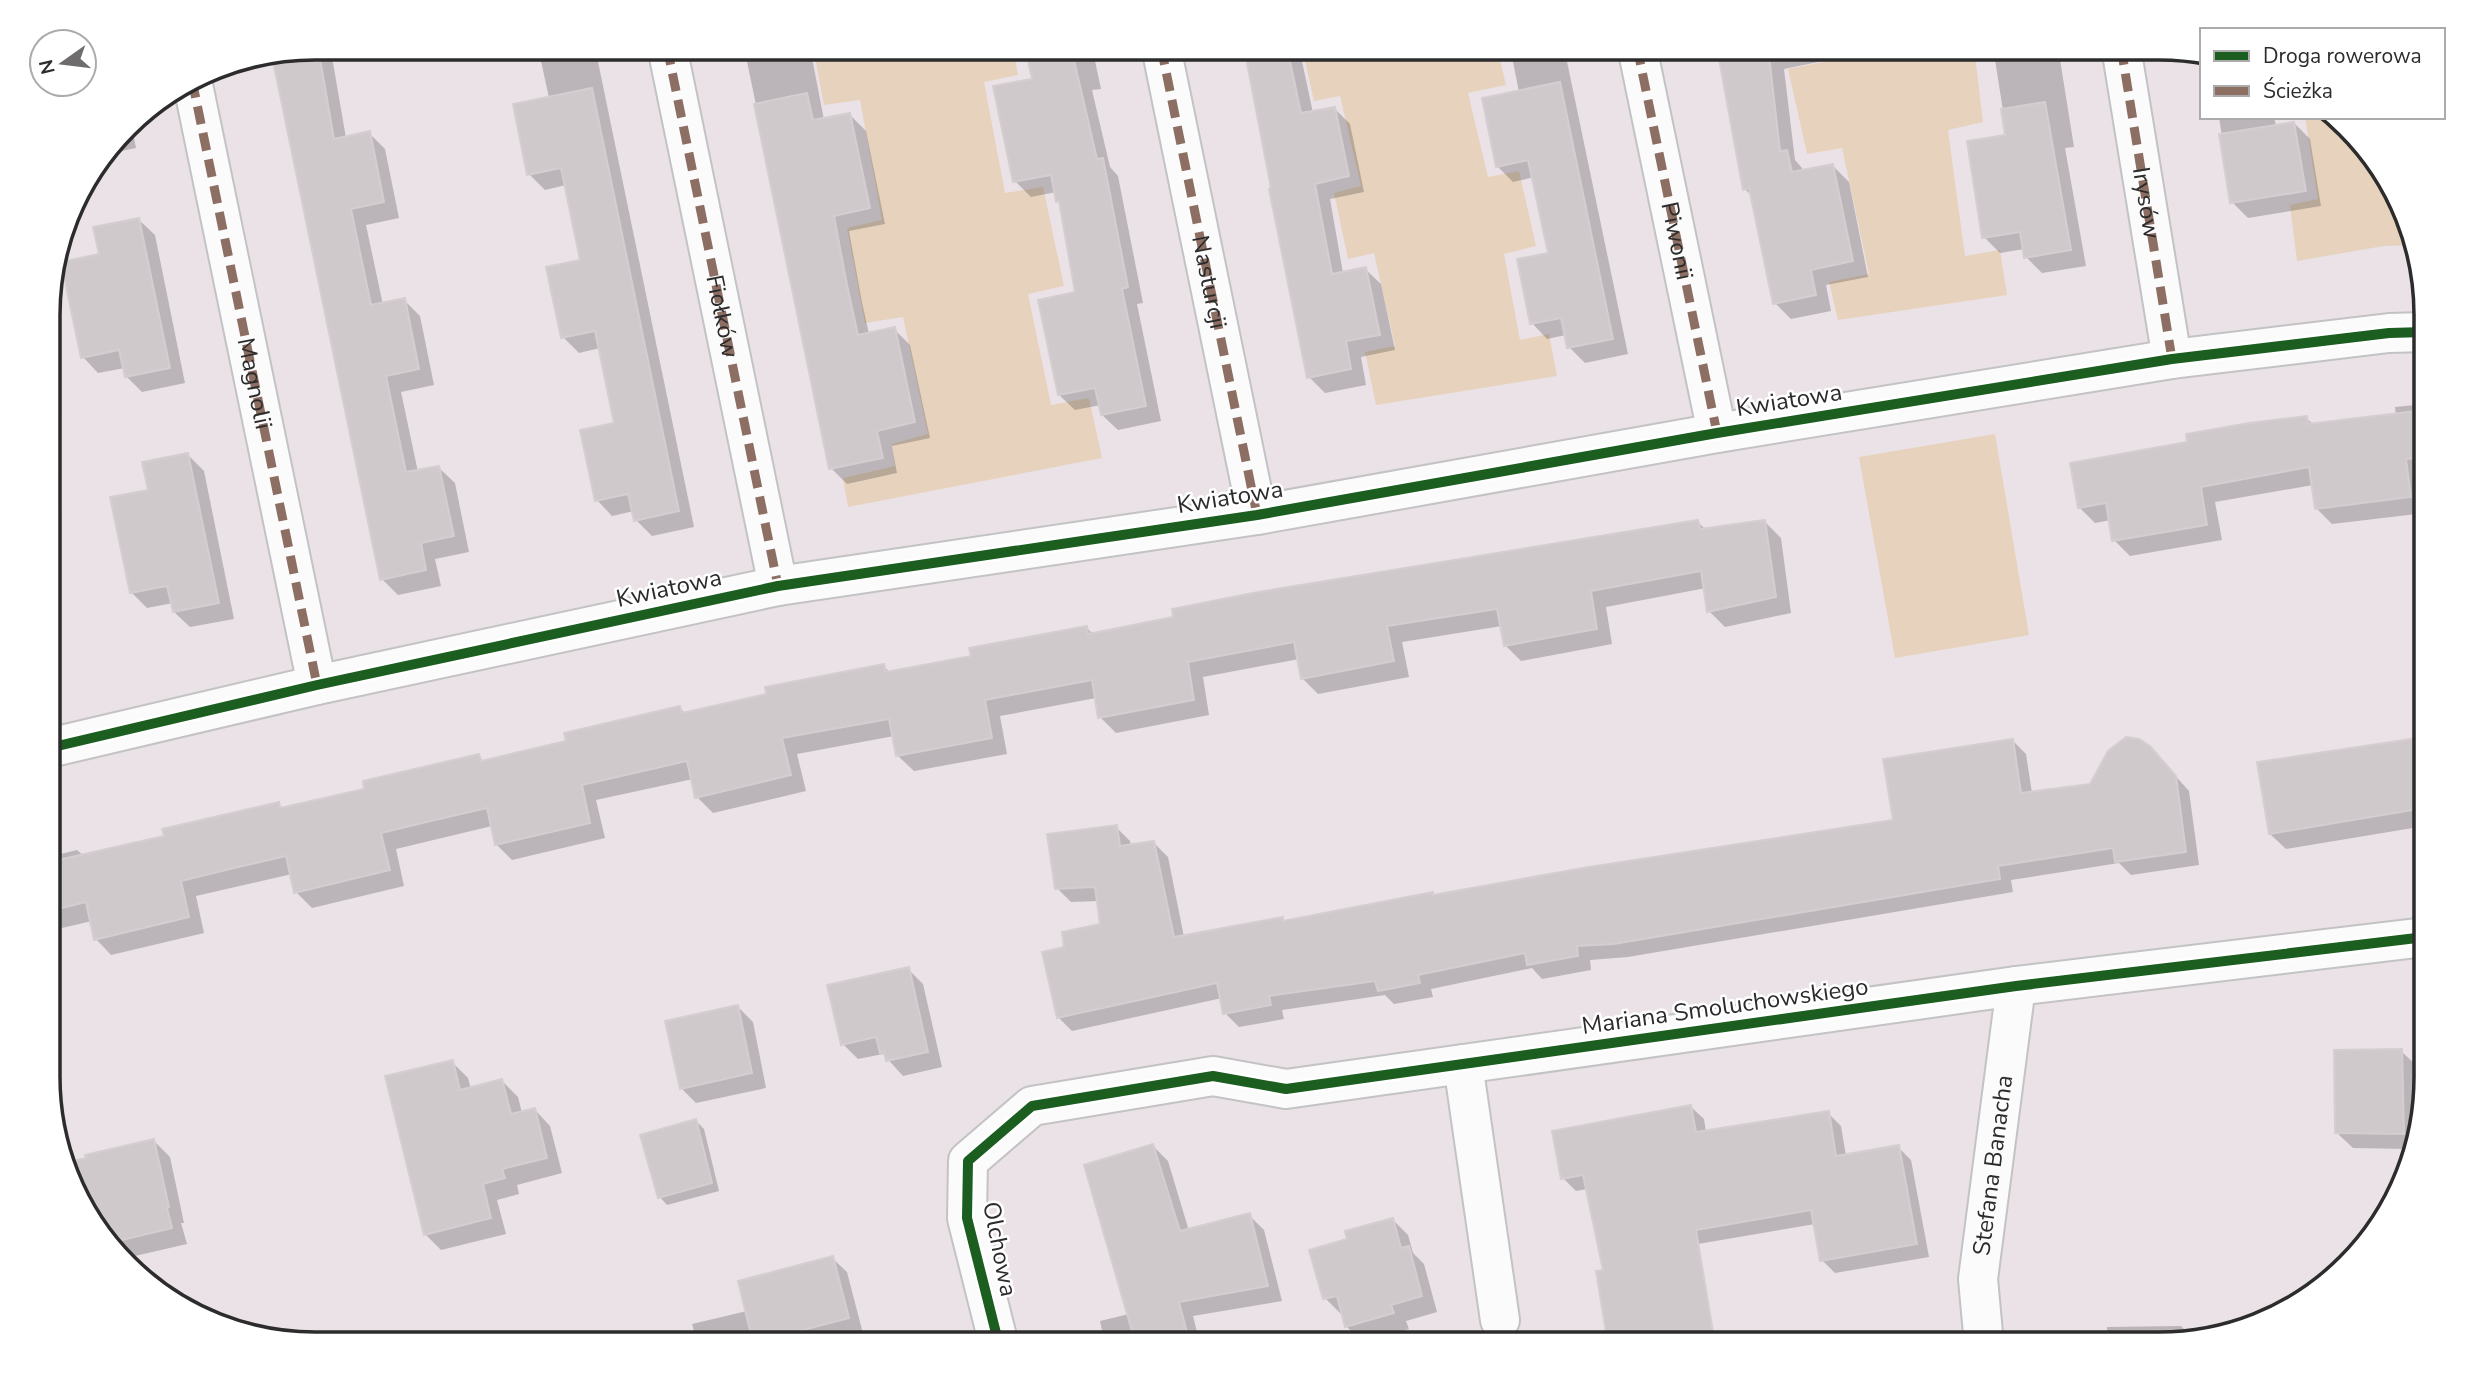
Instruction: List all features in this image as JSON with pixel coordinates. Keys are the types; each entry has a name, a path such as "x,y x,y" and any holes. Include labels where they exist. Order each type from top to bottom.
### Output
{"street":[{"name":"Fiołków","path":"670,60 778,586"},
{"name":"Nasturcji","path":"1164,60 1257,515"},
{"name":"Piwonii","path":"1640,60 1717,433"},
{"name":"Irysów","path":"2123,60 2172,359"},
{"name":"Magnolii","path":"194,90 317,685"},
{"name":"Kwiatowa","path":"60,746 317,685 778,586 1257,515 1717,433 2172,359 2414,332"},
{"name":"Mariana Smoluchowskiego","path":"1032,1106 1213,1076 1286,1089 2016,986 2414,938"},
{"name":"Stefana Banacha","path":"1983,1332 1978,1279 2016,986"},
{"path":"1463,1064 1500,1320"},
{"name":"Olchowa","path":"996,1332 967,1218 968,1161 1032,1106"}],"shaded area":[{"path":"815,60 1015,60 1018,75 984,82 1005,193 1043,187 1064,286 1028,294 1051,405 1089,398 1102,458 848,507 843,478 895,466 892,444 928,434 903,317 865,323 847,228 882,220 860,100 824,105"},
{"path":"1305,60 1500,60 1506,85 1468,93 1488,177 1519,171 1536,246 1504,254 1520,340 1549,334 1557,376 1376,405 1365,352 1395,346 1374,253 1348,259 1334,193 1361,186 1340,96 1314,101"},
{"path":"1976,60 1983,122 1948,130 1965,256 2000,250 2007,295 1838,320 1829,282 1869,274 1842,148 1807,154 1788,69 1823,62"},
{"path":"2305,119 2322,119 2361,159 2387,201 2404,245 2384,246 2297,261 2290,205 2318,199"},
{"path":"1995,434 2029,635 1895,658 1859,457"}],"building":[{"path":"320,60 334,139 370,131 384,202 351,209 371,305 405,298 419,369 386,376 406,472 439,466 454,536 421,543 426,570 380,580 273,63"},
{"path":"1028,60 1074,60 1097,159 1103,158 1128,287 1122,289 1146,406 1101,415 1095,388 1058,395 1038,300 1075,292 1059,201 1056,202 1051,175 1013,182 993,86 1032,79"},
{"path":"1246,60 1290,60 1301,113 1335,107 1349,176 1315,184 1332,274 1366,267 1380,335 1346,341 1351,369 1307,378 1269,189 1271,188"},
{"path":"1719,60 1770,60 1780,151 1787,150 1792,172 1833,164 1853,261 1811,270 1816,295 1773,304 1749,188 1743,190"},
{"path":"1560,82 1613,339 1567,348 1561,318 1530,324 1517,259 1548,253 1528,160 1496,167 1482,98"},
{"path":"592,88 679,511 634,521 628,494 595,501 580,430 614,423 595,331 561,338 546,267 580,260 561,168 527,175 513,104"},
{"path":"807,93 813,120 850,113 870,208 834,216 847,285 858,335 895,327 915,422 877,431 883,458 829,469 754,104"},
{"path":"2045,102 2071,250 2024,258 2020,232 1982,238 1967,141 2005,135 2001,109"},
{"path":"2294,122 2306,191 2230,203 2219,134"},
{"path":"139,218 170,368 125,377 119,350 81,358 63,272 65,261 99,254 93,227"},
{"path":"2414,411 2414,458 2406,459 2411,497 2315,509 2309,467 2201,487 2207,525 2112,541 2106,503 2078,508 2070,463 2187,442 2186,434 2249,423 2307,416 2308,424"},
{"path":"188,453 219,603 173,612 167,586 130,593 110,497 148,490 142,462"},
{"path":"1698,520 1700,529 1765,520 1776,597 1707,612 1701,571 1591,591 1597,629 1504,646 1497,609 1387,626 1394,661 1301,679 1294,642 1188,662 1194,700 1098,718 1092,680 985,700 992,738 896,756 889,719 782,738 791,775 695,798 687,761 582,785 590,823 495,845 487,808 381,833 390,870 294,893 286,856 181,881 189,917 94,940 86,902 60,908 60,860 164,836 162,829 279,802 280,808 364,789 363,781 479,754 481,761 566,741 564,733 680,706 682,713 766,694 765,687 884,664 886,672 971,656 969,648 1087,626 1088,634 1173,617 1172,609 1258,592"},
{"path":"2126,737 2139,739 2150,746 2176,776 2186,852 2115,862 2113,848 1998,866 2000,879 1614,944 1577,946 1578,956 1527,965 1525,953 1418,975 1420,983 1378,991 1375,981 1269,996 1271,1005 1223,1014 1217,983 1057,1018 1042,952 1064,947 1062,932 1100,924 1095,887 1055,889 1047,834 1117,825 1120,846 1154,841 1174,937 1283,917 1283,921 1433,892 1433,895 1583,868 1893,820 1883,759 2013,739 2021,793 2090,784 2108,751"},
{"path":"2414,739 2414,810 2269,834 2257,762"},
{"path":"909,967 928,1052 886,1061 884,1052 880,1053 876,1037 841,1045 827,985"},
{"path":"738,1005 752,1073 680,1089 665,1021"},
{"path":"2402,1049 2404,1134 2335,1133 2334,1050"},
{"path":"453,1060 460,1090 502,1079 511,1114 535,1108 547,1158 502,1169 505,1178 483,1184 491,1218 424,1235 385,1076"},
{"path":"1691,1105 1696,1132 1829,1111 1836,1156 1899,1145 1917,1244 1820,1261 1811,1210 1696,1230 1713,1332 1606,1332 1596,1271 1603,1270 1583,1175 1561,1179 1552,1131"},
{"path":"696,1119 712,1183 658,1198 640,1135"},
{"path":"154,1139 172,1228 119,1241 86,1191 73,1161 86,1158 85,1155"},
{"path":"1153,1144 1180,1231 1250,1213 1268,1286 1179,1302 1187,1332 1132,1332 1084,1165"},
{"path":"1393,1218 1401,1248 1409,1246 1422,1296 1391,1305 1394,1313 1345,1327 1337,1296 1323,1299 1309,1250 1347,1239 1345,1231"},
{"path":"833,1256 849,1318 795,1332 750,1332 738,1281"}],"marked path":[{"path":"670,60 778,586"},
{"path":"1164,60 1257,515"},
{"path":"1640,60 1717,433"},
{"path":"2123,60 2172,359"},
{"path":"194,90 317,685"}],"cycle path":[{"path":"60,745 317,685 778,586 1257,515 1717,433 2172,359 2414,332"},
{"path":"996,1332 967,1218 968,1161 1032,1106 1213,1076 1286,1089 2016,986 2414,938"}]}
